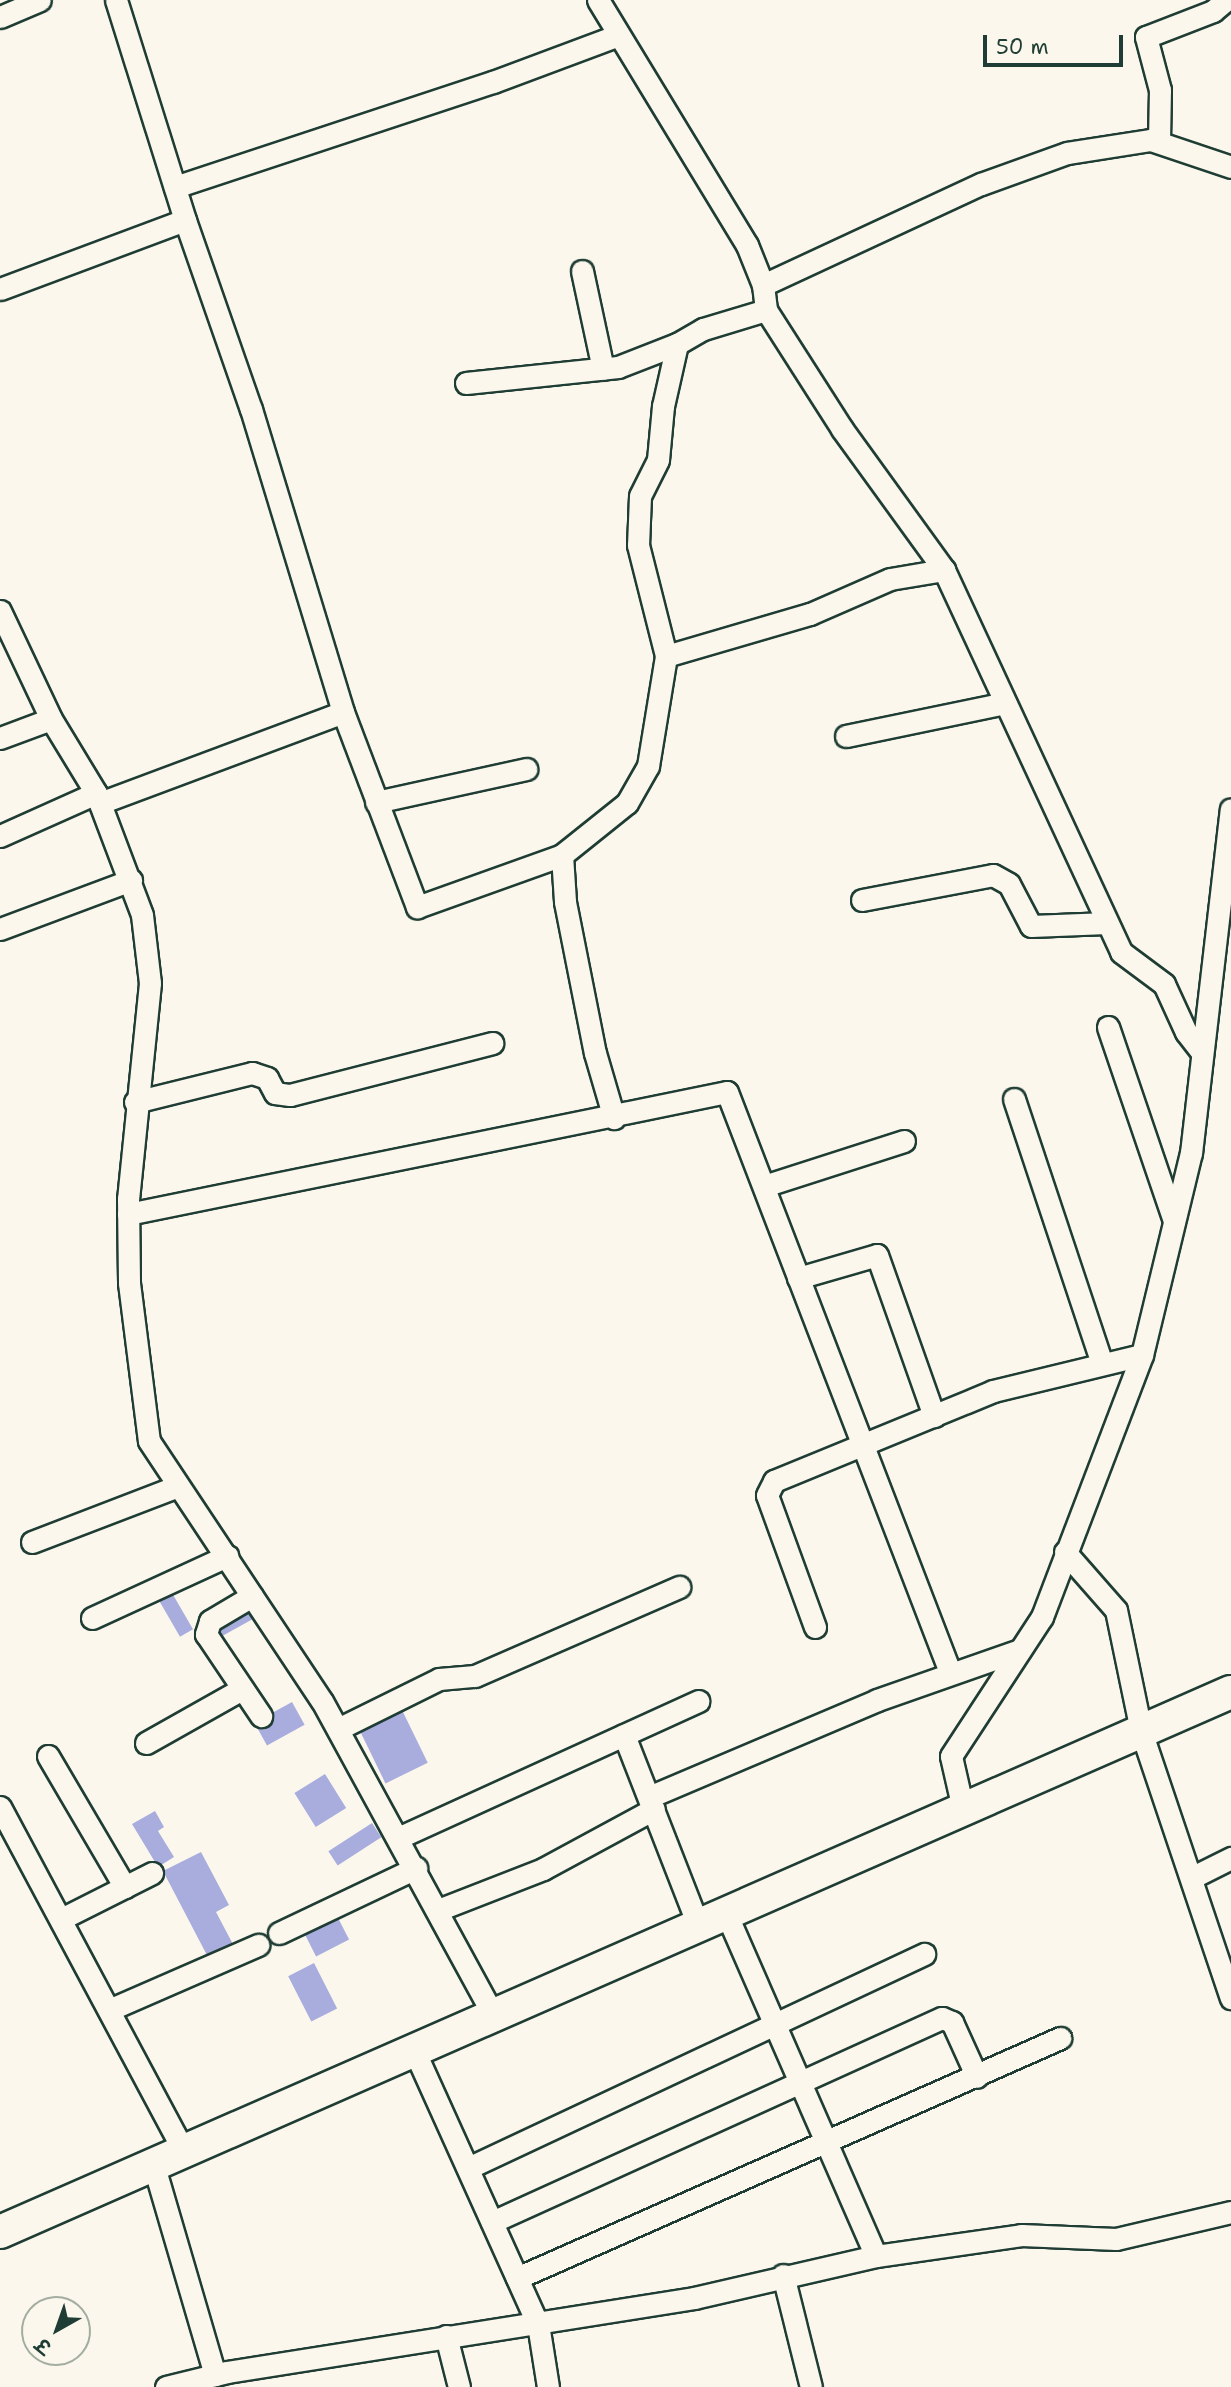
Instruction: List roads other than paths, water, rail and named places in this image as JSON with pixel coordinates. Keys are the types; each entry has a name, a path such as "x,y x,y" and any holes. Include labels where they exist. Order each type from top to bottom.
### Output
{"highway":[{"path":"0,2232 1231,1692"}],"street":[{"path":"0,17 40,0"},
{"path":"116,0 185,219 251,409 343,712 417,907 562,855 627,803 648,766 666,656 638,545 640,496 658,460 663,406 677,344"},
{"path":"598,0 747,246 763,285 766,310 842,429 944,570 1121,952 1164,984 1186,1032 1201,1051"},
{"path":"1159,141 1160,90 1146,37 1213,11 1226,0"},
{"path":"175,187 493,82 619,35"},
{"path":"763,285 993,180 1067,153 1159,141 1231,167"},
{"path":"0,289 185,219"},
{"path":"582,271 603,369"},
{"path":"466,383 603,369 677,344 703,329 766,310"},
{"path":"666,656 810,614 890,579 944,570"},
{"path":"2,621 51,719 98,798 142,915 150,973 135,1102 128,1213 129,1283 149,1441 227,1556 338,1729 400,1837 493,2015"},
{"path":"846,736 1005,703"},
{"path":"0,836 98,798 343,712"},
{"path":"0,738 51,719"},
{"path":"376,802 526,769"},
{"path":"963,1808 951,1756 1042,1617 1142,1354 1191,1153 1231,809"},
{"path":"562,855 565,902 595,1054 614,1118"},
{"path":"862,900 993,875 1009,884 1031,926 1107,923"},
{"path":"0,929 131,880"},
{"path":"1108,1027 1174,1221"},
{"path":"135,1102 252,1073 267,1078 275,1093 290,1095 492,1043"},
{"path":"128,1213 614,1118 727,1092 861,1447 950,1672"},
{"path":"1014,1099 1102,1364"},
{"path":"764,1186 904,1141"},
{"path":"799,1278 877,1255 934,1416"},
{"path":"816,1626 767,1495 768,1487 993,1391 1142,1354"},
{"path":"32,1542 178,1486"},
{"path":"1065,1552 1116,1610 1141,1731 1231,1998"},
{"path":"92,1618 227,1556"},
{"path":"338,1729 439,1678 475,1676 679,1587"},
{"path":"252,1596 206,1627 261,1716"},
{"path":"438,1910 553,1864 651,1803 950,1672 1020,1650"},
{"path":"146,1743 242,1689"},
{"path":"400,1837 698,1701"},
{"path":"624,1735 698,1925"},
{"path":"48,1756 125,1887"},
{"path":"0,1807 183,2150"},
{"path":"1191,1878 1231,1858"},
{"path":"279,1934 416,1868"},
{"path":"61,1919 152,1873"},
{"path":"726,1913 802,2081 876,2256"},
{"path":"109,2010 258,1945"},
{"path":"468,2168 925,1954"},
{"path":"492,2222 947,2017 977,2077"},
{"path":"517,2278 977,2077 1060,2038"},
{"path":"414,2050 538,2324 548,2387"},
{"path":"153,2163 204,2381"},
{"path":"166,2387 446,2336 694,2298 783,2275 876,2256 1021,2235 1116,2239 1231,2212"},
{"path":"783,2275 811,2387"},
{"path":"446,2336 458,2387"}]}
